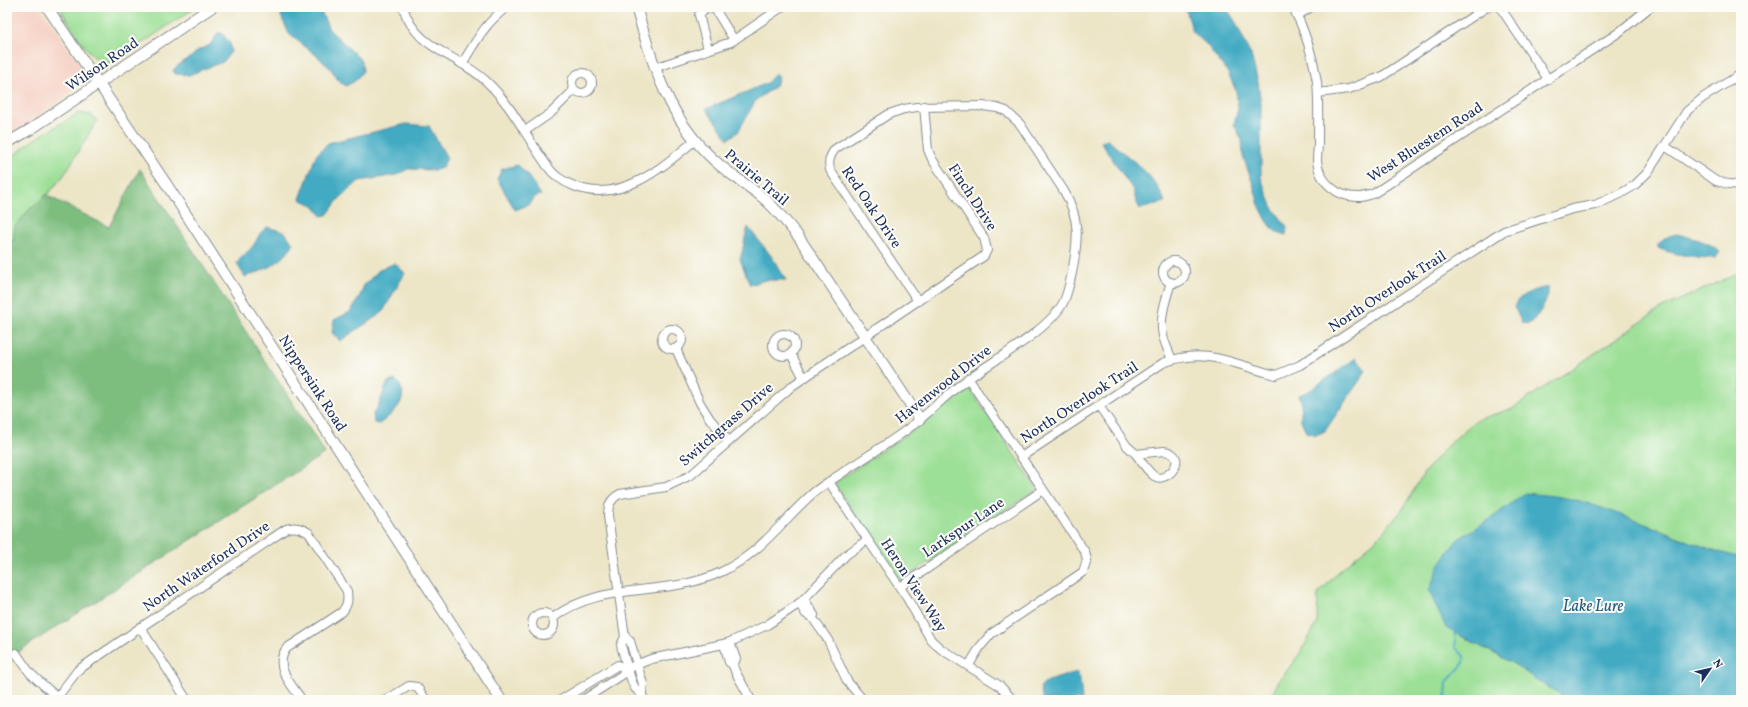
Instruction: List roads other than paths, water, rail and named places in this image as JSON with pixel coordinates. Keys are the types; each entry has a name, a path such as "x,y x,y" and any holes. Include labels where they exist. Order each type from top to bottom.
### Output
{"street":[{"name":"Nippersink Road","path":"47,7 99,84 501,700"},
{"name":"Wilson Road","path":"7,143 99,84 212,7"},
{"path":"403,7 406,18 418,35 427,43 474,71 495,90 525,131 548,168 556,176 567,183 591,191 609,190 629,185 646,177 670,162 695,140"},
{"path":"462,64 483,28 507,7"},
{"name":"Prairie Trail","path":"636,7 654,68 675,112 695,140 715,161 777,210 798,236 920,419"},
{"path":"654,68 734,40 782,7"},
{"name":"West Bluestem Road","path":"1293,7 1305,33 1314,62 1318,93 1317,161 1320,172 1324,180 1333,190 1348,196 1360,197 1373,194 1548,80 1618,33 1650,7"},
{"path":"1298,16 1311,7"},
{"path":"1318,93 1349,90 1381,78 1487,7"},
{"path":"1500,7 1548,80"},
{"path":"708,49 699,15 705,8 714,9 734,40"},
{"name":"North Overlook Trail","path":"1021,457 1163,363 1172,360 1192,355 1218,357 1276,375 1300,365 1504,231 1572,210 1595,205 1620,194 1635,185 1648,172 1687,111 1704,97 1741,74"},
{"path":"525,131 551,114 574,90"},
{"name":"Finch Drive","path":"865,337 981,259 987,250 984,238 932,159 928,150 924,106"},
{"name":"Red Oak Drive","path":"918,301 830,170 829,163 830,156 835,149 889,114 904,109 924,106"},
{"name":"Havenwood Drive","path":"553,618 566,608 579,602 602,595 686,583 720,572 749,556 759,548 813,493 910,428 968,378 1042,328 1051,320 1064,302 1076,249 1077,223 1070,201 1020,124 1013,117 997,108 983,106 924,106"},
{"path":"1666,146 1716,181 1741,185"},
{"path":"1171,282 1164,306 1162,323 1163,336 1172,360"},
{"name":"Switchgrass Drive","path":"625,637 608,516 608,506 611,501 620,494 666,487 680,481 702,467 777,398 865,337"},
{"path":"676,349 700,402 710,419 729,441"},
{"path":"791,354 804,378"},
{"path":"968,378 1085,552 1087,560 1083,572 992,634 980,647 969,665"},
{"path":"1100,406 1127,446 1136,454 1155,477 1162,478 1169,474 1174,468 1177,460 1170,452 1155,451 1136,454"},
{"name":"Heron View Way","path":"828,482 900,587 931,640 940,649 969,665 1000,686 1013,700"},
{"name":"Larkspur Lane","path":"900,587 1043,490"},
{"name":"North Waterford Drive","path":"58,699 78,670 286,529 292,527 300,528 309,533 347,591 346,607 342,612 287,648 283,653 281,661 283,672 302,700"},
{"path":"583,700 625,670 637,664 651,659 727,643 767,625 802,601 846,555 867,540"},
{"path":"802,601 813,612 814,614 812,617 828,640 847,681 862,700"},
{"path":"140,628 187,700"},
{"path":"625,637 630,641 643,684 643,696 635,688 625,670 621,645 625,637"},
{"path":"727,643 736,659 733,665 735,671 751,700"},
{"path":"16,653 30,673 58,699"},
{"path":"561,700 618,665 625,670"},
{"path":"386,700 398,695 409,686 417,687 426,700"}],"water":[{"path":"282,7 319,7 329,29 361,60 363,71 355,81 346,86 338,80 331,69 317,56 289,34 281,16"},
{"path":"1185,7 1226,7 1236,23 1251,55 1258,82 1261,104 1261,178 1272,206 1287,227 1286,235 1275,231 1267,221 1259,205 1243,157 1242,140 1234,124 1238,108 1236,91 1228,73 1206,44 1193,32"},
{"path":"218,33 222,33 230,43 231,52 223,62 189,75 175,74 173,70 197,51 210,45"},
{"path":"775,74 779,77 777,83 772,89 756,100 738,132 728,139 706,109 767,83"},
{"path":"406,124 429,126 447,158 442,168 434,170 408,169 397,175 359,181 339,199 327,215 322,216 314,206 300,199 316,155 328,143"},
{"path":"1108,140 1148,174 1155,182 1165,202 1140,209 1133,190 1101,142"},
{"path":"518,165 528,176 541,195 535,197 528,205 515,210 497,179 502,169"},
{"path":"267,227 285,232 293,244 285,256 279,261 266,269 245,277 237,264 254,244 261,232"},
{"path":"748,227 772,257 786,280 765,280 750,285 740,259"},
{"path":"1677,234 1711,245 1720,252 1716,258 1686,256 1658,248 1658,244 1669,236"},
{"path":"395,263 405,273 382,313 340,341 332,333 334,320 350,312 359,298 364,285 379,270"},
{"path":"1548,287 1546,302 1540,312 1529,324 1522,323 1514,307 1516,302 1528,293"},
{"path":"1356,358 1366,370 1364,374 1325,431 1316,435 1306,432 1301,420 1301,400 1299,395 1309,391"},
{"path":"396,380 403,393 400,405 379,424 374,423 373,413 377,408 388,382"},
{"name":"Lake Lure","path":"1525,493 1572,499 1599,507 1700,545 1741,558 1741,700 1564,700 1560,694 1514,664 1446,628 1429,591 1440,563 1458,539 1489,520"},
{"path":"1077,672 1080,679 1082,700 1043,700 1040,687 1048,681"}],"waterway":[{"path":"1446,700 1447,682 1464,663 1464,656 1455,647 1456,640 1454,632"}]}
